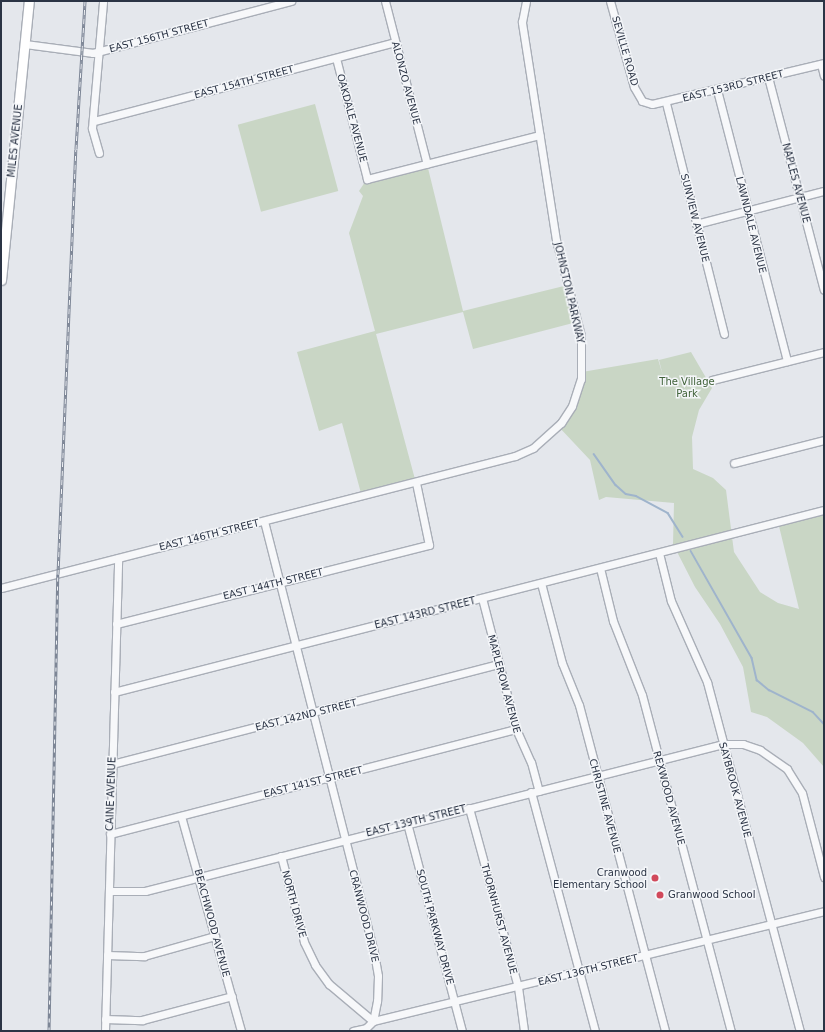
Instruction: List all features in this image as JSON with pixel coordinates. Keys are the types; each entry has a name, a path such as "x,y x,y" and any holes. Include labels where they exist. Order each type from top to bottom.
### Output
{"main road":[{"name":"MILES AVENUE","path":"1,280 29,1"}],"street":[{"path":"98,153 92,128 94,121 103,1"},
{"name":"EAST 156TH STREET","path":"25,44 92,53 290,1"},
{"name":"ALONZO AVENUE","path":"385,1 427,164"},
{"name":"JOHNSTON PARKWAY","path":"416,483 515,456 533,448 561,423 578,390 582,360 581,336 556,240 522,22 526,1"},
{"name":"SEVILLE ROAD","path":"610,1 634,87 642,100"},
{"name":"EAST 154TH STREET","path":"94,121 395,42"},
{"name":"OAKDALE AVENUE","path":"336,58 367,179 427,164"},
{"path":"822,63 824,76"},
{"name":"EAST 153RD STREET","path":"642,100 652,104 666,102 822,63"},
{"name":"NAPLES AVENUE","path":"768,77 824,290"},
{"name":"LAWNDALE AVENUE","path":"717,90 786,361"},
{"name":"SUNVIEW AVENUE","path":"666,102 724,334"},
{"path":"427,164 539,135"},
{"path":"696,224 824,191"},
{"path":"712,380 824,352"},
{"path":"734,463 824,440"},
{"name":"EAST 146TH STREET","path":"1,588 416,483"},
{"name":"EAST 144TH STREET","path":"116,624 429,545 416,483"},
{"name":"EAST 143RD STREET","path":"114,692 824,510"},
{"name":"CRANWOOD DRIVE","path":"264,521 374,953 378,982 373,1021"},
{"name":"SAYBROOK AVENUE","path":"659,553 671,601 707,682 800,1031"},
{"name":"CAINE AVENUE","path":"105,1031 118,558"},
{"name":"REXWOOD AVENUE","path":"600,568 613,621 642,695 732,1031"},
{"name":"CHRISTINE AVENUE","path":"541,583 561,658 579,705 665,1031"},
{"name":"MAPLEROW AVENUE","path":"482,598 516,729 531,762 535,791 595,1031"},
{"name":"EAST 142ND STREET","path":"112,764 499,664"},
{"name":"EAST 141ST STREET","path":"110,834 516,729"},
{"name":"EAST 139TH STREET","path":"109,890 146,891 407,823 723,744 743,744 760,750 786,769 802,793 824,877"},
{"name":"THORNHURST AVENUE","path":"469,808 518,987 524,1031"},
{"name":"BEACHWOOD AVENUE","path":"181,816 241,1031"},
{"name":"SOUTH PARKWAY DRIVE","path":"407,823 462,1031"},
{"name":"NORTH DRIVE","path":"281,856 304,942 316,965 329,984 373,1021"},
{"name":"EAST 136TH STREET","path":"373,1021 455,1003 646,956 824,910"},
{"path":"107,955 144,956 215,936"},
{"path":"105,1019 142,1020 232,996"},
{"path":"354,1031 366,1029 373,1021"}],"green space":[{"path":"315,104 338,191 261,212 238,125"},
{"path":"427,164 463,311 564,286 573,323 473,349 463,312 376,334 416,483 362,497 342,423 319,431 297,352 375,331 349,233 363,196 359,191 367,179"},
{"name":"The Village Park","path":"691,352 712,388 699,410 692,437 693,469 713,478 726,490 734,552 760,592 778,603 799,609 778,522 824,510 824,767 803,743 767,717 751,712 743,667 720,624 695,587 673,544 674,503 606,497 599,500 590,460 558,426 572,406 582,372 658,359 663,376 659,360"}],"waterway":[{"path":"594,454 616,485 626,494 636,496 668,513 683,537"},
{"path":"691,551 752,658 757,680 769,690 813,712 824,724"}],"railway":[{"path":"49,1031 58,574 76,149 85,1"}],"place":[{"name":"Cranwood Elementary School","path":"655,878"},
{"name":"Granwood School","path":"660,895"}]}
